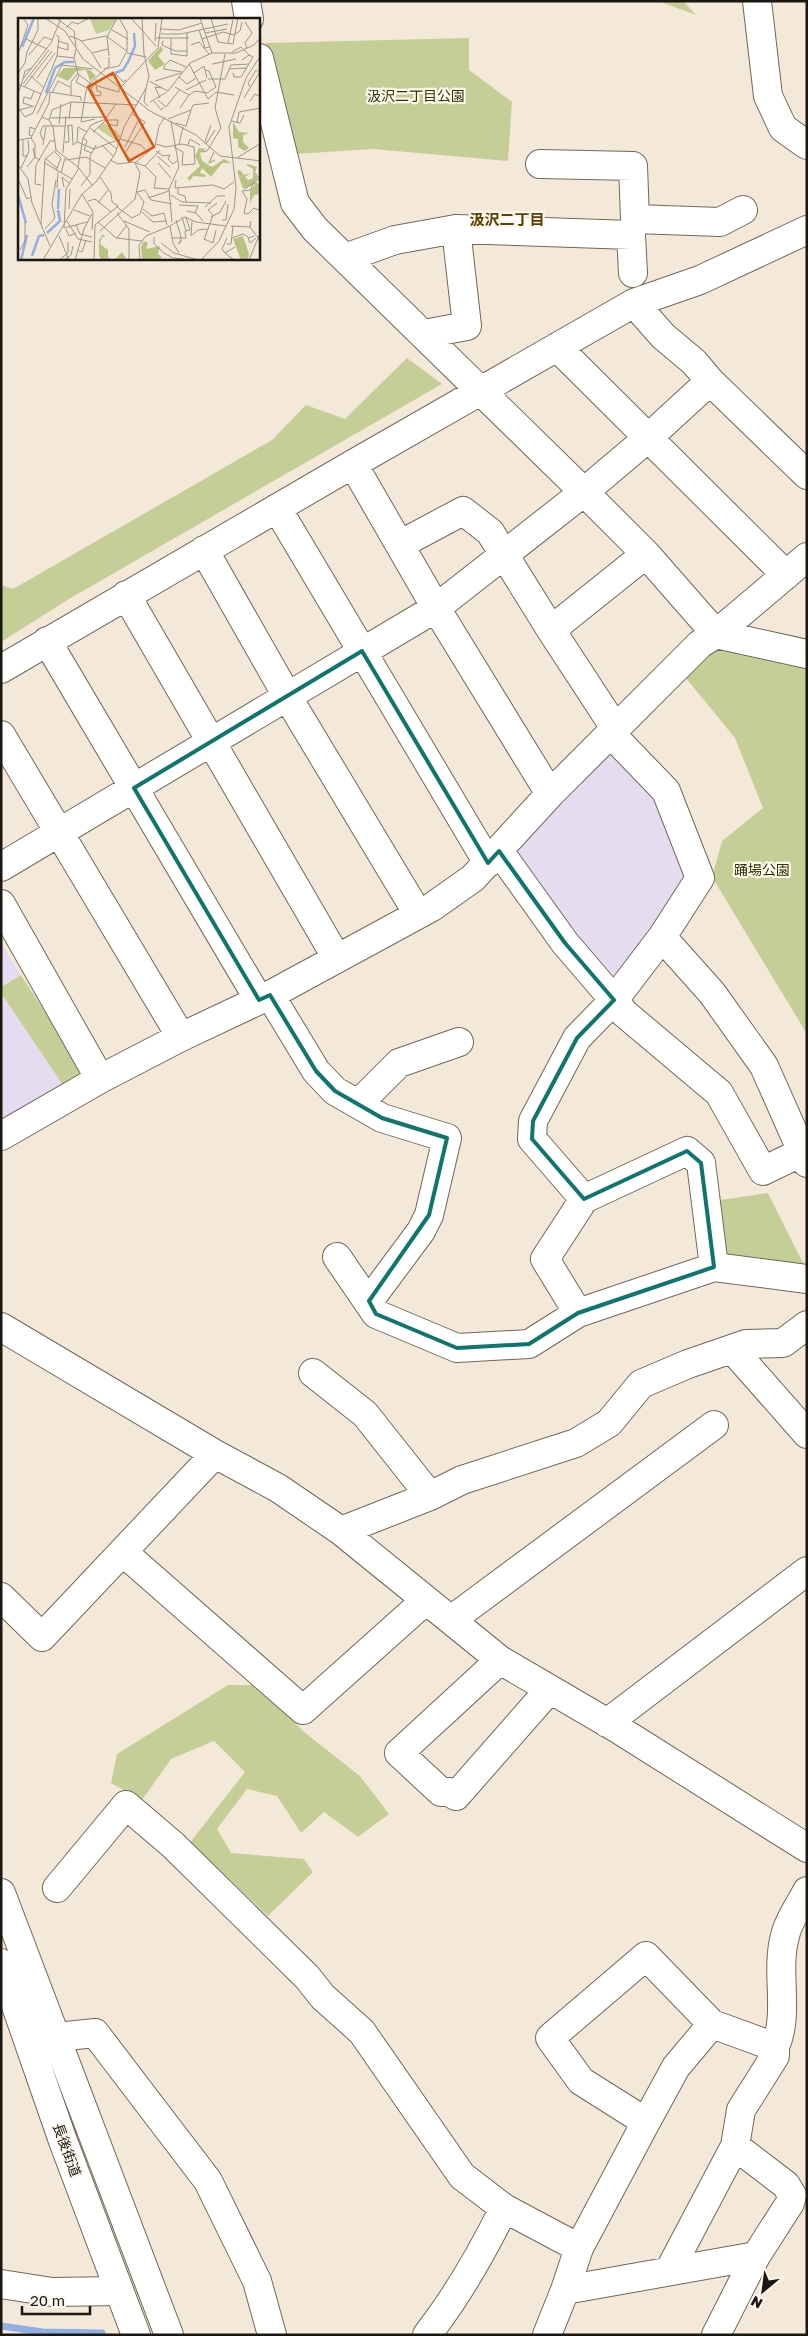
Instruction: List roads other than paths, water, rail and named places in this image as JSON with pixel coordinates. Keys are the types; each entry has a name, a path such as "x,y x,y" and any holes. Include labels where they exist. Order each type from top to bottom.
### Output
{"street":[{"path":"246,1 249,18"},
{"path":"757,1 768,96 783,128 807,145"},
{"path":"260,62 295,203 315,229 646,554 716,634 807,654"},
{"path":"540,164 633,166 633,273"},
{"path":"345,258 395,240 456,229 633,227 720,222 743,210"},
{"path":"424,334 467,326 456,229"},
{"path":"1,669 634,303 700,280 807,230"},
{"path":"634,303 663,336 694,362 710,381 807,475"},
{"path":"558,347 786,575"},
{"path":"1,868 436,608 584,492 648,438 710,381"},
{"path":"353,464 401,544 436,608 550,794"},
{"path":"277,508 362,651 494,857 624,1013 719,1093 763,1171 804,1158 764,1066 712,993 662,937"},
{"path":"401,544 463,511 490,532 613,731 666,791 700,878 662,937 614,1000 577,1038 533,1122 532,1139 584,1199"},
{"path":"204,550 288,696 418,914"},
{"path":"551,630 646,554"},
{"path":"1,1136 100,1079 264,997 418,914 473,878 550,794 700,644 716,634 807,558"},
{"path":"126,595 336,958"},
{"path":"47,642 134,788 264,997 316,1070 335,1091 359,1103 382,1118 447,1138 429,1216 421,1231 369,1301"},
{"path":"1,735 181,1037"},
{"path":"1,904 100,1079"},
{"path":"359,1103 399,1063 459,1042"},
{"path":"578,1314 545,1259 584,1199 687,1151 701,1163 714,1267"},
{"path":"337,1257 369,1301 376,1314 457,1348 529,1344 578,1314 714,1267 807,1279"},
{"path":"341,1530 430,1496 462,1480 576,1443 609,1423 641,1384 688,1364 746,1344 783,1342 807,1325"},
{"path":"1,1327 215,1454 278,1488 341,1530 500,1660 607,1723 807,1848"},
{"path":"733,1350 807,1434"},
{"path":"313,1373 365,1414 430,1496"},
{"path":"451,1620 714,1425"},
{"path":"1,1597 42,1637 124,1553 215,1454"},
{"path":"124,1553 303,1710 426,1600"},
{"path":"607,1723 807,1571"},
{"path":"500,1660 399,1753 441,1792 450,1792 456,1796 549,1690"},
{"path":"57,1888 126,1805 173,1845 300,1971 323,1997 362,2032 462,2176 504,2208 579,2248"},
{"path":"669,2271 735,2146 741,2110 776,2056 775,2047 779,2037 783,1981 781,1971 785,1936 807,1891"},
{"path":"2,1897 57,2037 169,2335"},
{"path":"646,2122 581,2081 550,2038 646,1956 712,2024 775,2047"},
{"name":"長後街道","path":"1,1963 63,2141 136,2335"},
{"path":"547,2335 579,2248 676,2067 712,2024"},
{"path":"57,2037 95,2033 208,2181 257,2281 272,2335"},
{"path":"716,2335 756,2256 790,2203 792,2194 786,2185 735,2146"},
{"path":"427,2335 448,2308 480,2257 504,2208"},
{"path":"565,2290 756,2256"},
{"path":"1,2284 52,2292 120,2291"}],"waterway":[{"path":"1,2326 43,2332 102,2333"}],"district":[{"name":"汲沢二丁目","path":"507,220"}],"park label":[{"name":"汲沢二丁目公園","path":"416,96"},
{"name":"踊場公園","path":"762,870"}]}
